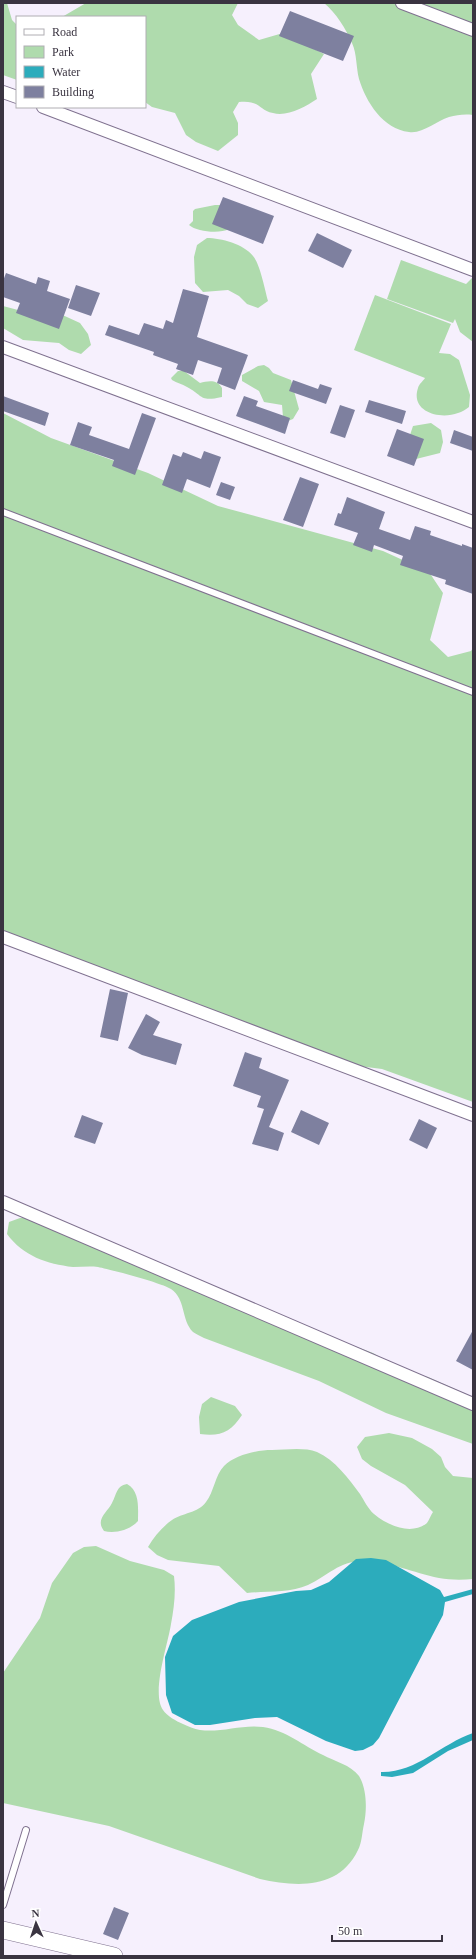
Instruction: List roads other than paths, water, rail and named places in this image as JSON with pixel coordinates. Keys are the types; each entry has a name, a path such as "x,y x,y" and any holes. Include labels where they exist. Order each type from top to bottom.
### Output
{"main road":[{"path":"3,1930 114,1956"}],"street":[{"path":"402,3 473,30"},
{"path":"3,92 16,97"},
{"path":"46,108 473,270"},
{"path":"3,347 473,522"},
{"path":"3,937 473,1115"},
{"path":"3,1202 473,1404"}],"lane":[{"path":"3,512 473,692"},
{"path":"3,1905 26,1830"}],"water":[{"path":"371,1558 386,1560 440,1590 444,1597 473,1589 473,1594 445,1602 443,1615 379,1738 373,1745 363,1750 355,1751 326,1741 277,1717 255,1718 210,1725 195,1725 172,1713 166,1695 165,1657 173,1636 192,1620 239,1602 296,1591 311,1590 329,1582 356,1559"},
{"path":"473,1733 473,1740 448,1751 413,1773 392,1777 381,1776 381,1772 406,1768"}]}
